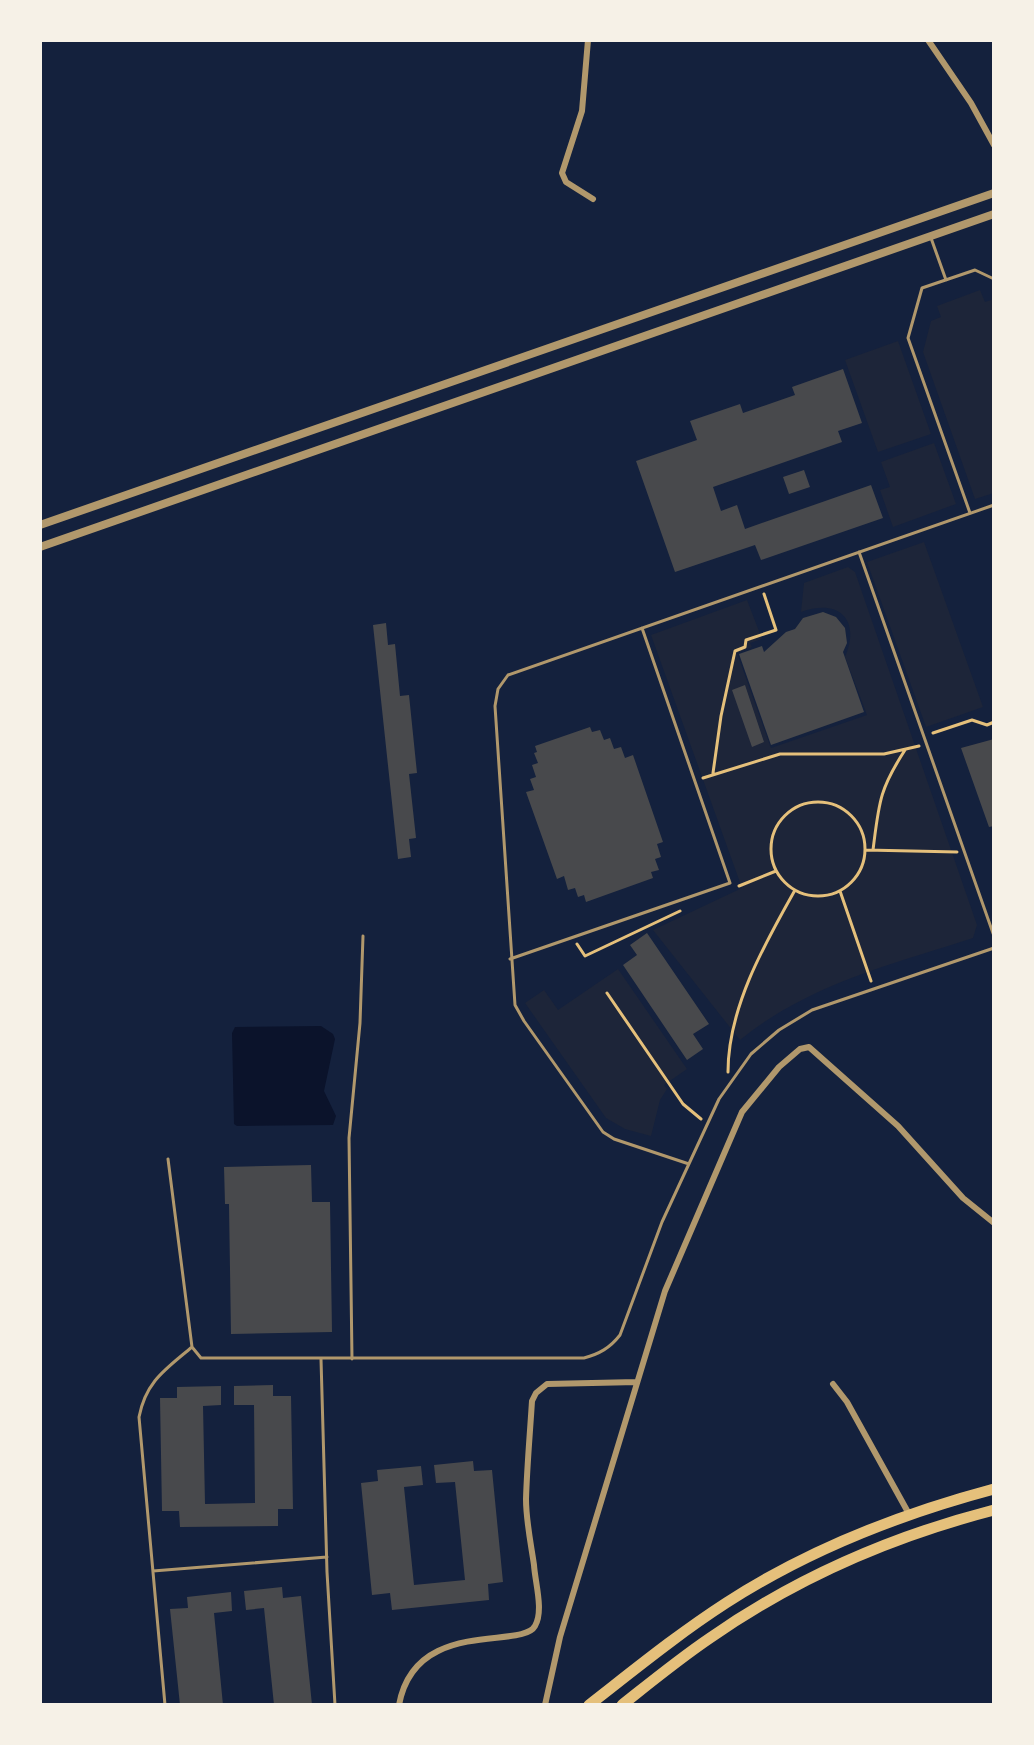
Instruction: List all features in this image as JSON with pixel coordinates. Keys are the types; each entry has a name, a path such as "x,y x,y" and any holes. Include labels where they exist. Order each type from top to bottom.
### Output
{"highway":[{"path":"589,1705 687,1629 759,1583 847,1538 909,1514 994,1489"},
{"path":"622,1705 709,1638 803,1582 910,1535 994,1510"}],"street":[{"path":"588,40 582,111 562,173 566,182 593,199"},
{"path":"928,40 971,103 994,145"},
{"path":"40,525 994,193"},
{"path":"40,547 994,214"},
{"path":"545,1705 560,1637 665,1291 732,1130 765,1081 800,1049 809,1047 898,1126 963,1198 994,1223"},
{"path":"399,1705 408,1681 435,1653 459,1642 528,1633 537,1623 538,1604 526,1501 532,1401 536,1393 547,1384 637,1382"},
{"path":"833,1384 847,1402 909,1514"}],"lane":[{"path":"931,236 946,280"},
{"path":"970,513 908,338 922,288 975,270 994,279"},
{"path":"689,1164 614,1139 603,1132 519,1013 512,990 495,706 498,689 508,675 994,505"},
{"path":"859,552 994,936"},
{"path":"510,959 730,883 642,628"},
{"path":"352,1359 349,1138 360,1023 363,936"},
{"path":"168,1159 192,1347 196,1355 207,1360 584,1358 602,1352 624,1328 662,1222 707,1124 728,1083 751,1054 787,1024 820,1007 994,948"},
{"path":"165,1705 139,1417 146,1393 154,1380 192,1347"},
{"path":"321,1359 335,1705"},
{"path":"153,1571 327,1557"}],"path":[{"path":"713,774 735,651 745,647 746,640 776,630 761,586"},
{"path":"924,737 972,720 987,725 994,722"},
{"path":"695,780 780,754 876,754 927,744"},
{"path":"873,850 881,792 905,750"},
{"path":"827,803 846,811 860,827 866,850 862,868 840,891 819,896 795,890 776,871 771,851 775,831 787,814 806,804 827,803"},
{"path":"866,850 965,852"},
{"path":"732,889 776,871"},
{"path":"728,1083 728,1043 738,1013 763,951 795,890"},
{"path":"840,891 874,988"},
{"path":"573,937 585,956 689,908"},
{"path":"607,993 683,1104 707,1124"}],"shaded area":[{"path":"980,290 985,302 994,299 994,493 975,499 923,352 931,321 941,317 937,306"},
{"path":"898,341 931,434 878,452 845,360"},
{"path":"934,443 956,504 893,527 880,490 890,487 881,462"},
{"path":"924,542 983,707 926,727 867,562"},
{"path":"848,567 855,572 977,925 973,938 881,967 822,990 766,1021 740,1040 653,930 742,888 651,635 747,600 762,639 737,653 771,748 867,715 845,657 850,632 843,615 826,608 801,612 804,583"},
{"path":"618,969 687,1069 664,1085 667,1089 660,1100 651,1136 625,1129 606,1118 525,1003 544,990 558,1010"},
{"path":"321,1026 335,1039 324,1091 336,1116 333,1125 234,1124 232,1033 235,1027"}],"building":[{"path":"843,369 862,423 838,431 842,442 713,487 721,511 737,505 745,529 871,485 883,518 761,560 755,545 675,572 636,461 697,440 690,421 740,404 743,413 795,395 792,387"},
{"path":"804,470 810,487 789,494 783,477"},
{"path":"823,612 836,617 845,628 847,643 843,652 864,712 771,745 739,654 762,646 764,652 786,632 795,629 803,618"},
{"path":"386,623 388,645 395,644 400,696 409,695 417,773 409,774 416,838 409,839 411,857 398,859 373,625"},
{"path":"745,685 764,742 752,747 732,690"},
{"path":"590,727 592,732 600,730 604,740 610,738 614,749 621,747 625,758 633,755 663,842 657,844 661,857 655,859 659,870 651,872 653,878 586,902 584,895 578,897 575,888 568,890 564,876 557,879 526,792 534,790 530,779 536,777 532,765 538,763 535,746"},
{"path":"994,739 994,826 989,827 961,748"},
{"path":"647,933 709,1024 693,1034 703,1049 687,1060 623,965 637,955 630,945"},
{"path":"311,1165 312,1202 330,1202 332,1332 231,1334 229,1204 225,1204 224,1167"},
{"path":"273,1385 273,1396 291,1396 293,1509 278,1509 278,1526 180,1527 179,1511 162,1511 160,1398 177,1398 177,1387 221,1386 221,1405 203,1406 205,1504 255,1503 254,1405 234,1405 234,1386"},
{"path":"473,1461 474,1471 492,1470 503,1582 488,1584 489,1600 392,1610 390,1593 372,1595 361,1483 378,1481 377,1470 421,1466 423,1485 404,1487 414,1585 465,1580 455,1482 436,1483 434,1465"},
{"path":"282,1587 283,1598 301,1596 312,1705 274,1705 264,1608 246,1610 244,1591"},
{"path":"231,1592 232,1611 214,1613 223,1705 180,1705 170,1609 188,1608 187,1597"}]}
